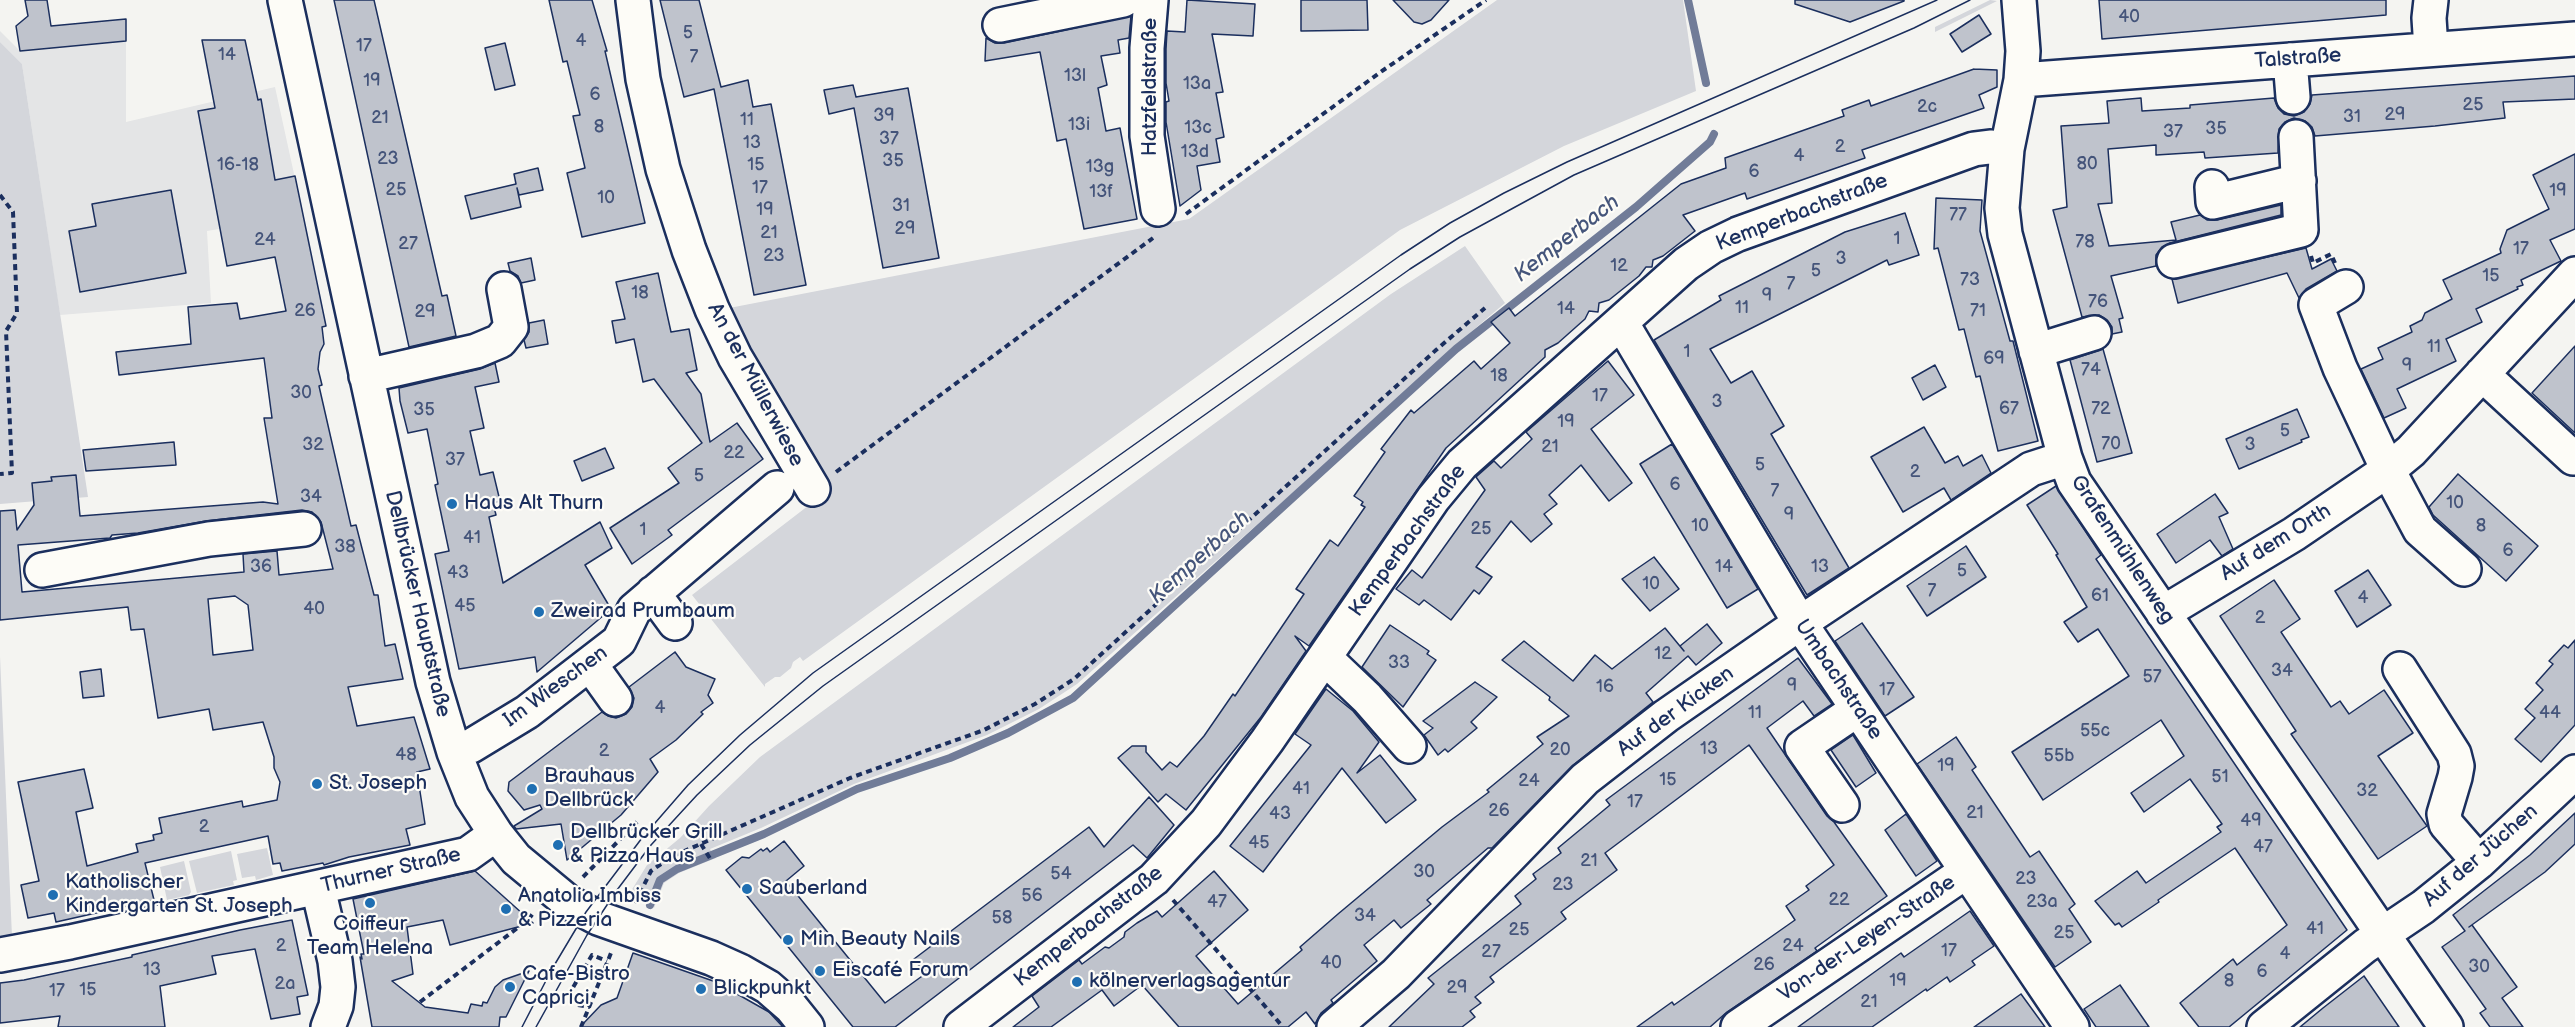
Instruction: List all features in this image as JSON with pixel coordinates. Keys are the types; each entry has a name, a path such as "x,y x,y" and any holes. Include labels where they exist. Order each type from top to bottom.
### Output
{"street":[{"name":"Dellbrücker Hauptstraße","path":"285,0 433,682 454,752 472,797 496,834 516,859 551,890 577,907 630,914 740,971 768,987 791,1007 807,1027"},
{"name":"An der Müllerwiese","path":"633,0 643,79 663,169 689,250 712,309 735,357 813,489"},
{"path":"1000,25 1123,0"},
{"name":"Hatzfeldstraße","path":"1151,0 1147,48 1147,136 1166,220"},
{"name":"Grafenmühlenweg","path":"2019,0 2023,51 2021,80 2007,149 2002,208 2005,234 2065,458 2074,482 2446,1027"},
{"path":"2431,0 2429,18 2431,49"},
{"name":"Talstraße","path":"2021,80 2575,39"},
{"path":"2290,60 2293,97"},
{"path":"2174,261 2301,230 2296,137"},
{"name":"Kemperbachstraße","path":"960,1027 1154,879 1206,823 1267,741 1433,499 1462,464 1686,264 1711,247 1738,234 1974,149 1990,147 2007,149"},
{"path":"2212,187 2213,202 2299,181"},
{"name":"Auf dem Orth","path":"2163,613 2294,534 2388,470 2411,451 2575,274"},
{"path":"2346,286 2316,305 2340,368 2388,470 2420,530 2464,569"},
{"path":"366,376 476,351 500,341 510,327 504,289"},
{"name":"Umbachstraße","path":"1621,322 1800,623 2072,1027"},
{"path":"2036,351 2094,333"},
{"path":"2482,374 2573,458"},
{"name":"Auf der Kicken","path":"1334,1027 1396,974 1586,779 1666,716 1800,623 2031,469 2065,458"},
{"name":"Im Wieschen","path":"454,752 471,746 527,712 619,641 634,610 777,488"},
{"path":"42,570 209,539 304,529"},
{"path":"654,593 675,623"},
{"path":"1325,658 1366,698 1409,746"},
{"path":"590,664 615,699"},
{"path":"2400,669 2454,754 2457,766 2444,814 2446,824 2479,862"},
{"path":"1842,805 1802,747 1858,709"},
{"name":"Auf der Jüchen","path":"2264,1027 2383,934 2423,908 2479,862 2575,772"},
{"name":"Thurner Straße","path":"0,955 27,952 468,854 496,834"},
{"name":"Von-der-Leyen-Straße","path":"1738,1027 1967,871"},
{"path":"318,888 335,961 338,987 336,1006 328,1027"}],"path":[{"path":"813,489 1166,220 1486,0"},
{"path":"0,195 13,212 17,313 6,331 12,473 0,474"},
{"path":"2301,230 2313,263 2331,254 2346,286"},
{"path":"581,1027 607,961 651,871 671,857 850,778 984,730 1035,704 1074,679 1485,308"},
{"path":"0,331 6,331"},
{"path":"586,871 637,822"},
{"path":"700,844 711,860"},
{"path":"1154,879 1283,1027"},
{"path":"420,1002 528,920 551,890"},
{"path":"568,996 592,955 607,961"},
{"path":"578,1005 590,1008"}],"shaded area":[{"path":"1497,0 1683,0 1696,91 1564,146 1400,230 803,661 800,657 793,662 791,668 780,677 775,677 765,684 765,687 692,595 830,489 793,432 724,309 1189,219"},
{"path":"1990,0 1997,1 1935,32 1935,27"},
{"path":"0,31 20,51 126,41 126,122 275,87 303,215 207,231 211,303 60,315 22,64 0,42"},
{"path":"0,42 22,64 88,497 0,504"},
{"path":"1465,246 1505,303 1077,684 1039,709 987,735 854,784 761,828 710,849 716,858 679,873 664,883 654,908 628,896 647,865 680,838 709,806 760,757 1391,294"},
{"path":"0,656 12,937 0,937"},
{"path":"267,848 273,875 256,880 255,876 242,878 237,854"},
{"path":"231,851 237,880 233,881 234,885 197,893 189,861"},
{"path":"184,861 191,892 189,895 167,900 160,867"}],"building":[{"path":"25,0 47,0 51,26 126,19 126,41 20,51 16,26 28,16"},
{"path":"334,0 374,0 442,296 447,295 456,336 409,347"},
{"path":"549,0 592,0 607,51 605,51 645,223 582,237 567,173 585,168 573,116 580,115 567,61 563,62"},
{"path":"660,0 699,0 721,87 748,80 753,107 771,104 806,285 754,295 714,89 684,97"},
{"path":"1187,0 1255,4 1253,36 1212,34 1223,92 1216,93 1224,137 1216,139 1220,162 1197,166 1201,190 1180,206 1166,122 1166,102 1169,101 1166,83 1166,49 1167,31 1185,32"},
{"path":"1301,0 1367,0 1368,30 1301,31"},
{"path":"1393,0 1449,0 1431,20 1422,24 1414,22"},
{"path":"1795,0 1904,1 1850,22 1795,4"},
{"path":"2099,0 2386,0 2386,15 2102,39"},
{"path":"1979,15 1991,34 1962,52 1950,34"},
{"path":"1131,16 1129,38 1118,40 1120,53 1101,56 1107,85 1098,88 1106,131 1120,128 1137,219 1084,229 1066,139 1057,141 1040,52 985,61 986,38 995,43 1004,43"},
{"path":"202,40 245,40 258,100 261,99 275,180 295,176 326,326 322,327 324,344 320,352 318,369 322,385 319,386 351,526 356,525 374,595 378,595 385,646 395,644 403,679 348,687 357,726 414,717 430,769 417,772 425,824 406,829 410,845 349,857 324,865 323,863 282,871 280,863 273,864 268,836 145,863 154,900 56,922 54,913 28,918 21,885 39,881 18,782 84,769 93,808 76,812 87,866 138,852 136,844 154,840 153,835 162,833 159,818 242,801 243,807 277,800 280,782 274,768 274,757 263,722 213,730 209,709 158,718 144,629 131,630 128,607 0,620 0,511 15,510 17,530 34,505 32,483 52,481 51,477 76,475 80,516 263,502 278,504 264,418 272,418 264,358 119,375 116,352 191,344 188,307 237,303 240,319 286,311 275,257 227,266 198,111 215,108","holes":["302,510 312,512 321,522 333,569 279,575 277,551 243,554 244,572 22,592 18,545 110,538 112,535 138,533 206,521","235,596 248,605 253,650 213,655 208,599"]},
{"path":"505,43 515,85 495,90 485,48"},
{"path":"1974,69 1997,70 1997,87 1979,95 1984,108 1862,150 1865,158 1747,199 1745,193 1683,215 1695,231 1663,256 1653,260 1652,267 1646,267 1639,276 1609,300 1599,303 1598,312 1589,311 1585,319 1558,343 1545,350 1545,357 1446,448 1309,646 1295,636 1306,651 1261,717 1186,810 1166,794 1158,802 1118,758 1132,746 1146,746 1146,752 1162,770 1170,762 1177,767 1204,736 1233,694 1235,696 1304,594 1296,589 1330,540 1338,546 1365,507 1361,505 1363,502 1354,496 1385,452 1381,449 1411,410 1414,413 1474,361 1481,369 1510,343 1491,322 1509,308 1515,316 1681,184 1726,168 1725,158 1844,116 1842,110 1869,100 1871,106"},
{"path":"2575,76 2575,99 2503,102 2505,118 2315,136 2312,127 2305,121 2294,118 2285,122 2279,129 2278,153 2205,158 2204,152 2156,155 2156,145 2108,149 2112,203 2098,204 2109,246 2176,240 2171,222 2200,215 2207,220 2217,220 2281,205 2281,215 2170,243 2162,247 2156,255 2156,266 2111,276 2123,318 2119,319 2122,332 2112,334 2112,327 2099,315 2082,317 2053,210 2067,207 2061,126 2109,123 2107,101 2141,98 2142,111 2274,98 2278,108 2284,114 2294,116 2304,112 2310,104 2312,95"},
{"path":"853,85 856,97 908,88 939,258 883,268 854,108 829,114 824,90"},
{"path":"2575,154 2575,229 2550,240 2561,261 2521,280 2523,285 2517,287 2518,289 2476,309 2482,322 2446,339 2456,361 2397,389 2406,408 2384,418 2361,369 2383,359 2378,348 2412,332 2410,326 2422,320 2425,313 2452,299 2443,280 2501,253 2500,249 2507,230 2549,209 2533,175"},
{"path":"538,168 543,190 519,195 517,188 521,207 471,219 465,196 516,184 514,174"},
{"path":"171,190 186,273 80,292 69,231 96,226 92,204"},
{"path":"1936,198 1982,200 1980,231 2010,341 2013,341 2038,441 1998,451 1980,376 1976,377 1964,329 1959,330 1938,248 1934,249"},
{"path":"1905,213 1919,255 1889,265 1887,260 1710,349 1731,383 1752,371 1784,426 1771,434 1849,568 1807,595 1654,340 1721,300 1719,296 1845,232"},
{"path":"2306,248 2312,269 2331,259 2337,271 2306,289 2299,298 2287,273 2178,303 2172,279"},
{"path":"531,258 535,280 521,283 518,276 510,271 508,263"},
{"path":"658,273 671,332 689,329 697,370 686,373 701,394 710,442 737,423 763,459 668,530 672,535 632,564 610,528 679,483 668,468 702,443 654,379 643,382 634,339 616,343 612,321 625,319 616,282"},
{"path":"544,320 548,344 526,348 524,340 529,332 529,323"},
{"path":"2575,346 2575,433 2532,393"},
{"path":"2103,349 2132,453 2097,462 2070,360"},
{"path":"1608,361 1634,395 1591,429 1632,483 1609,501 1581,465 1549,495 1557,504 1544,514 1552,524 1531,542 1511,521 1476,567 1492,577 1479,594 1474,590 1451,620 1424,600 1419,605 1396,589 1412,570 1422,578 1485,490 1476,477 1494,461 1501,468 1532,439 1526,432"},
{"path":"495,363 499,382 475,387 484,428 470,431 480,475 493,472 500,501 493,503 496,515 489,517 503,583 600,522 612,548 585,565 611,609 537,672 535,657 459,669 435,554 449,551 435,485 438,484 427,429 408,433 400,401 399,388 480,369"},
{"path":"1935,365 1946,387 1923,400 1912,378"},
{"path":"2297,409 2309,437 2239,469 2226,439"},
{"path":"1924,427 1945,463 1958,456 1963,466 1982,455 1991,473 1951,500 1944,488 1903,512 1871,457"},
{"path":"174,442 176,465 86,471 83,450"},
{"path":"1672,444 1758,589 1727,608 1640,464"},
{"path":"605,448 614,468 582,481 574,461"},
{"path":"2458,474 2538,546 2506,581 2433,515 2429,507"},
{"path":"2056,486 2101,555 2096,559 2347,930 2229,1027 2199,1027 2180,1003 2233,959 2237,965 2287,925 2235,848 2122,927 2119,923 2115,925 2095,901 2137,871 2146,883 2221,832 2217,827 2222,824 2190,779 2144,812 2131,793 2184,756 2161,720 2043,800 2012,752 2129,676 2098,629 2078,642 2064,622 2087,607 2056,555 2058,554 2027,505"},
{"path":"2215,494 2228,513 2219,517 2233,549 2222,556 2210,540 2176,563 2157,534"},
{"path":"1966,546 1986,577 1927,616 1907,586"},
{"path":"1654,557 1679,589 1650,611 1622,579"},
{"path":"2368,570 2391,605 2357,627 2335,591"},
{"path":"2274,580 2300,619 2281,632 2331,707 2340,701 2349,714 2384,690 2413,733 2378,756 2427,826 2378,859 2291,734 2296,731 2220,616"},
{"path":"1862,623 1914,697 1885,716 1835,641"},
{"path":"1707,624 1722,643 1696,665 1688,656 1646,693 1653,702 1572,766 1492,848 1488,848 1427,900 1431,904 1401,928 1394,920 1364,945 1377,961 1331,1000 1333,1003 1321,1013 1315,1024 1306,1012 1288,1027 1179,1027 1142,985 1114,1006 1102,990 1051,1027 1013,1027 1039,1007 1032,996 1079,960 1082,964 1105,947 1109,948 1137,923 1157,911 1162,917 1214,871 1248,910 1196,956 1238,1004 1302,950 1300,947 1338,914 1442,827 1489,792 1487,790 1543,744 1537,737 1569,716 1549,700 1550,697 1502,660 1524,641 1573,681 1595,655 1612,669 1665,628 1684,651 1680,646"},
{"path":"1390,625 1429,651 1427,654 1436,660 1403,707 1362,667"},
{"path":"2575,640 2575,725 2541,762 2515,739 2535,718 2525,709 2543,690 2536,683 2553,664 2549,661 2564,645 2568,648"},
{"path":"675,652 686,667 715,679 708,695 713,703 701,712 703,714 676,740 650,759 658,772 621,815 567,860 561,824 516,829 514,826 542,809 540,805 524,810 508,791 509,782 602,712 616,718 626,714 632,707 634,698 629,687"},
{"path":"1798,658 1832,704 1814,716 1803,701 1767,728 1827,816 1834,822 1887,896 1815,948 1817,951 1727,1012 1710,1027 1637,1027 1672,1002 1674,1005 1795,920 1786,906 1809,890 1806,886 1834,865 1749,745 1605,853 1617,870 1561,912 1566,919 1490,977 1494,982 1475,997 1481,1003 1470,1011 1475,1017 1462,1027 1389,1027 1434,984 1428,978 1521,904 1515,896 1536,879 1533,874 1561,853 1558,848 1610,805 1606,800"},
{"path":"101,669 104,696 83,698 80,672"},
{"path":"1475,682 1497,697 1471,722 1477,728 1448,752 1445,749 1438,755 1424,735 1433,728 1423,721"},
{"path":"1326,689 1353,711 1379,742 1357,773 1380,755 1416,800 1386,823 1342,768 1263,872 1230,846 1311,745 1295,734"},
{"path":"1853,735 1876,773 1856,787 1831,750"},
{"path":"1956,737 1976,767 1972,770 2030,857 2039,851 2075,904 2069,909 2091,942 2055,967 1917,764"},
{"path":"1149,797 1174,825 1147,858 1133,845 895,1027 853,1027 726,870 742,857 749,858 761,849 763,851 767,848 770,852 784,841 804,866 786,881 885,1003 925,974 914,959 1089,827 1104,847"},
{"path":"2575,813 2575,844 2545,872 2469,927 2472,925 2517,987 2502,998 2523,1027 2490,1027 2480,1013 2486,1009 2442,947 2465,931 2453,915 2530,855"},
{"path":"1906,814 1937,861 1916,876 1885,830"},
{"path":"475,871 533,923 450,945 443,920 407,927 413,974 392,981 425,1007 468,1013 471,1004 482,1006 483,1002 487,1003 495,987 503,980 529,971 506,1017 500,1017 499,1027 372,1027 360,957 362,959 361,954 364,954 353,899"},
{"path":"1970,911 1994,946 1972,961 1975,965 1950,982 1947,977 1927,991 1926,989 1872,1027 1798,1027 1901,953 1904,957"},
{"path":"292,920 308,995 297,997 300,1014 271,1019 255,949 212,956 216,974 160,986 165,1027 58,1027 60,1016 0,1023 0,983 132,957 132,955 240,930"},
{"path":"633,953 716,982 769,1012 783,1027 580,1027 601,1005 617,998"},
{"path":"2364,976 2399,1027 2300,1027 2323,1008"},
{"path":"2120,985 2149,1027 2096,1027 2084,1009"},
{"path":"2021,994 2045,1027 1974,1027"}],"waterway":[{"name":"Kemperbach","path":"1688,0 1706,83"},
{"name":"Kemperbach","path":"650,905 660,880 677,869 764,834 857,789 950,758 1008,733 1073,698 1456,349 1636,207 1710,142 1714,134"}],"tram line":[{"path":"522,1027 552,969 586,912 642,838 688,785 740,735 813,673 1401,255 1450,223 1567,162 1937,0"},
{"path":"536,1027 587,935 651,845 697,795 750,745 823,686 1410,269 1460,237 1574,175 1914,28 1970,0"}],"place":[{"name":"Haus Alt Thurn","path":"452,504"},
{"name":"Zweirad Prumbaum","path":"539,612"},
{"name":"St. Joseph","path":"317,784"},
{"name":"Brauhaus Dellbrück","path":"532,789"},
{"name":"Dellbrücker Grill & Pizza Haus","path":"558,845"},
{"name":"Sauberland","path":"747,889"},
{"name":"Katholischer Kindergarten St. Joseph","path":"53,895"},
{"name":"Coiffeur Team Helena","path":"370,903"},
{"name":"Anatolia Imbiss & Pizzeria","path":"506,909"},
{"name":"Min Beauty Nails","path":"788,940"},
{"name":"Eiscafé Forum","path":"820,971"},
{"name":"kölnerverlagsagentur","path":"1077,982"},
{"name":"Cafe-Bistro Caprici","path":"510,987"},
{"name":"Blickpunkt","path":"701,989"}]}
